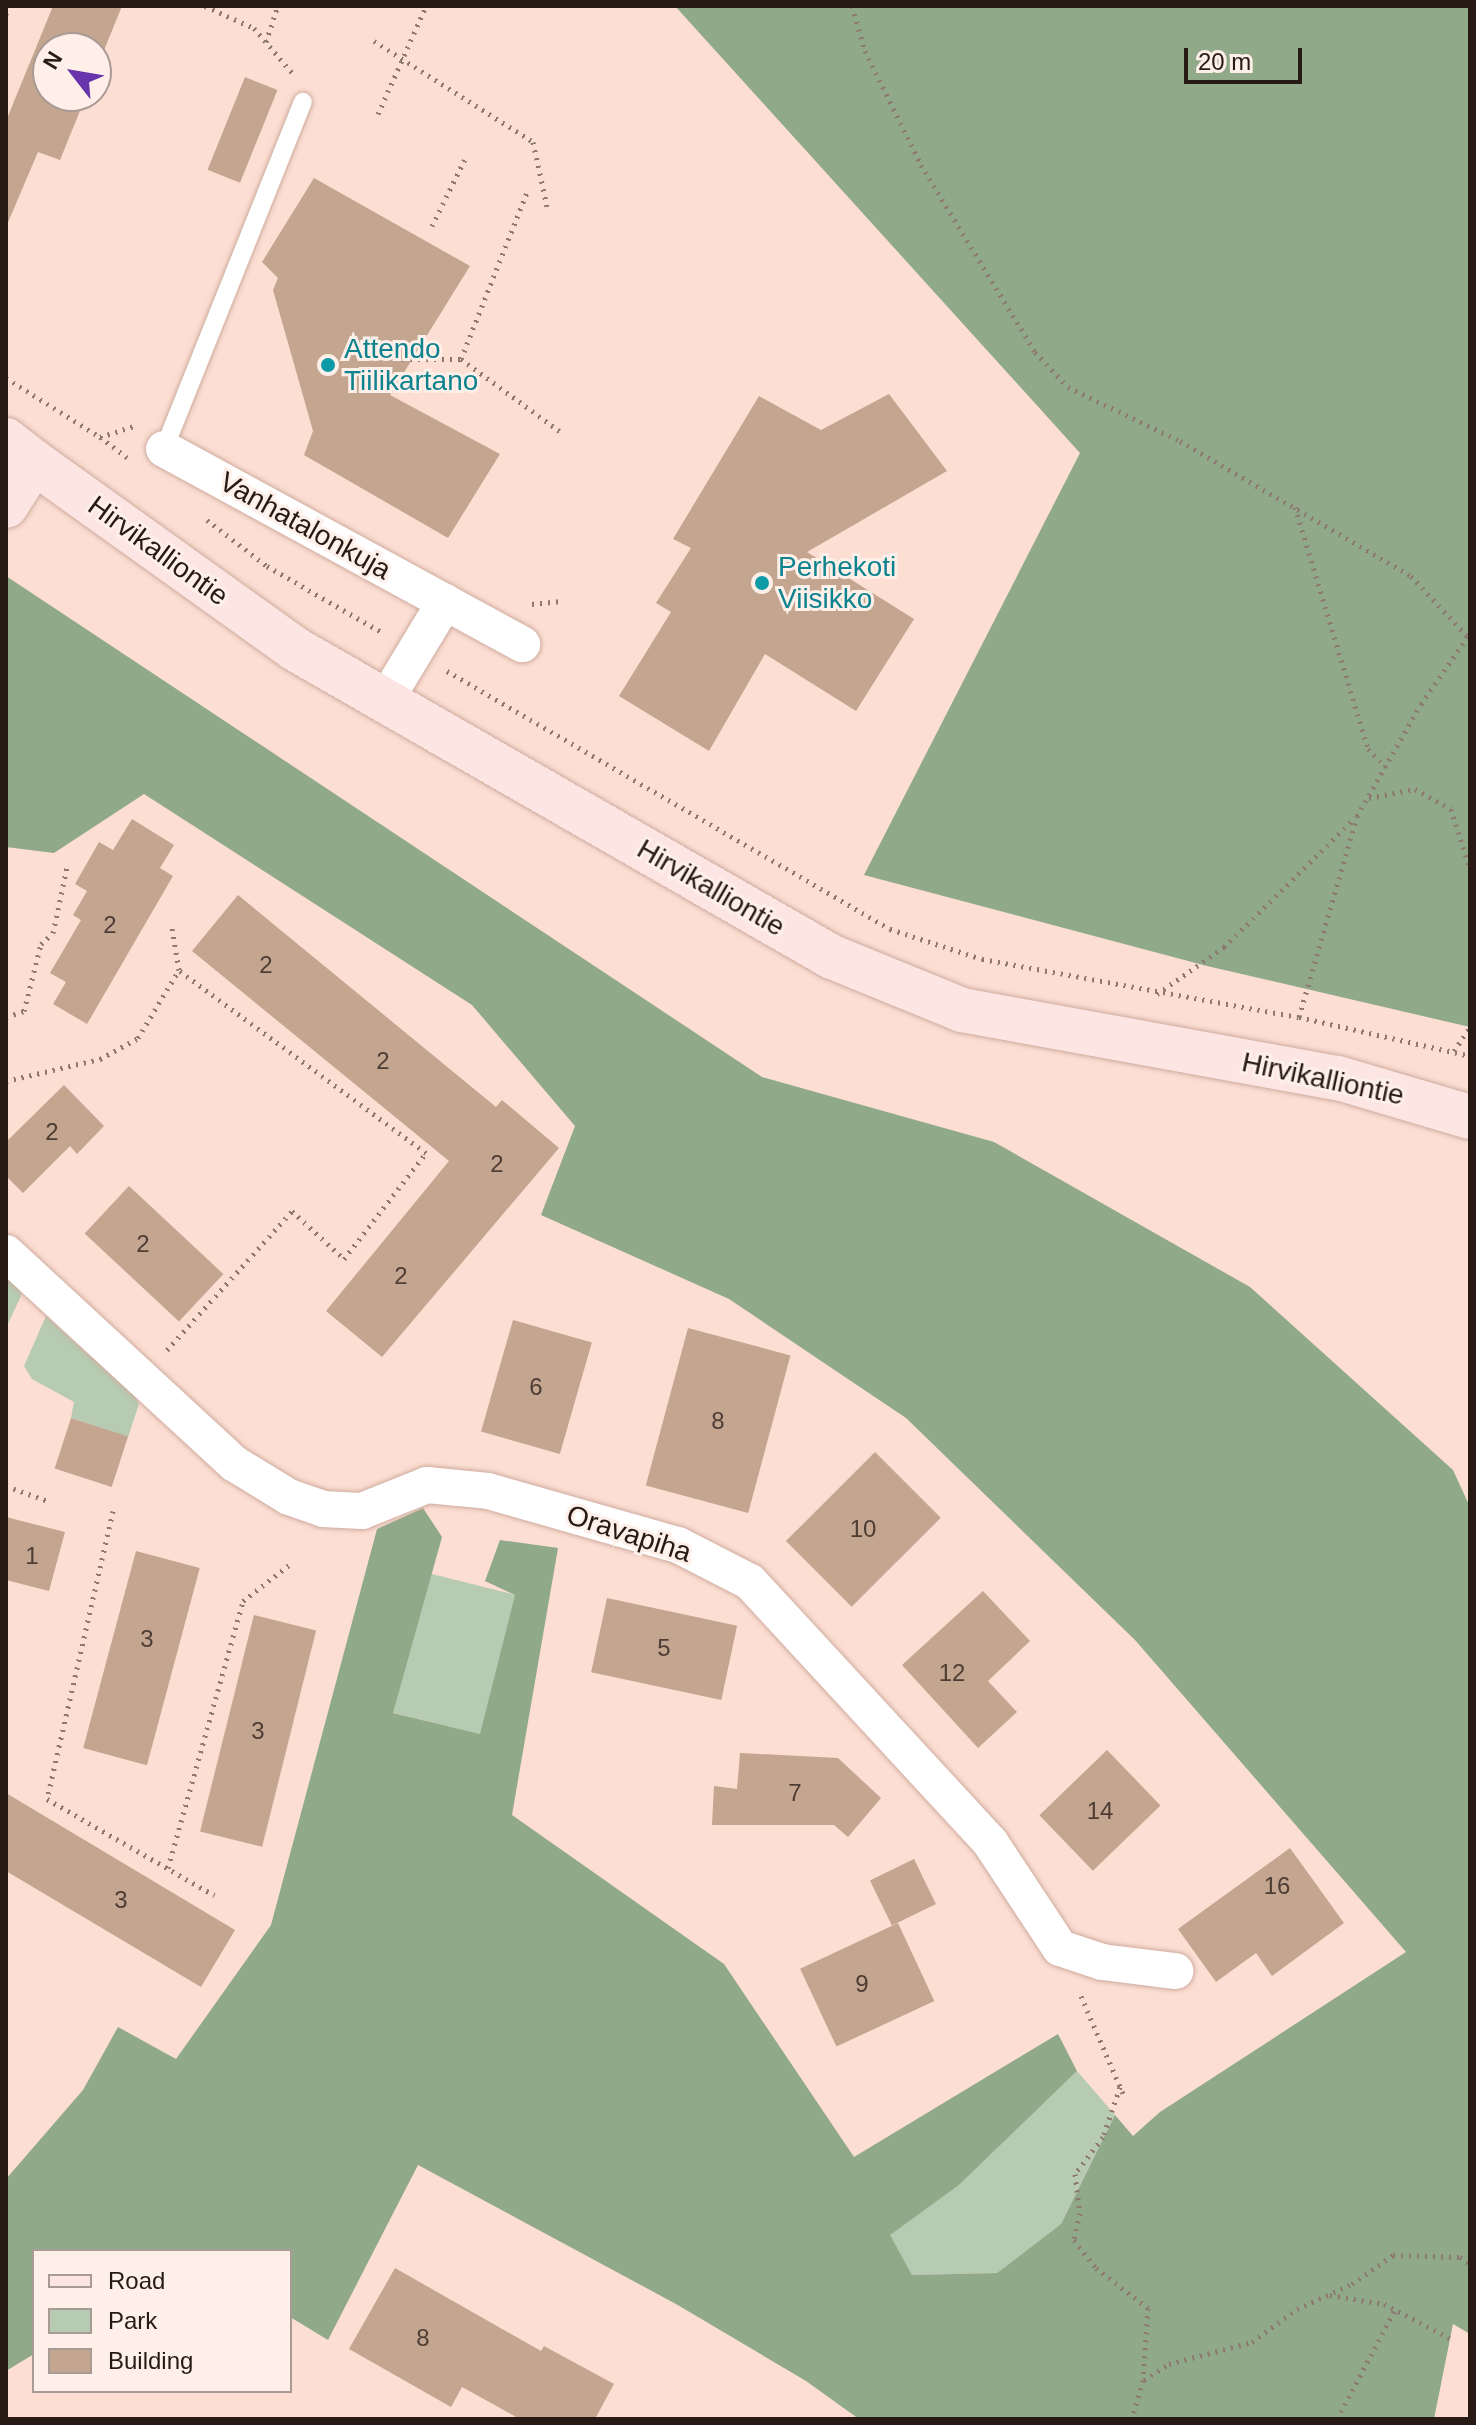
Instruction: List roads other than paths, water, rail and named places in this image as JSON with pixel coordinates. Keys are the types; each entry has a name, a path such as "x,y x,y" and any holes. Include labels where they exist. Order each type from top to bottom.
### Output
{"street":[{"path":"6,506 20,451"},
{"name":"Hirvikalliontie","path":"20,451 295,649 832,957 899,988 1024,1025 1338,1078 1470,1117"},
{"name":"Vanhatalonkuja","path":"150,457 445,602 522,644"},
{"path":"385,701 445,602"},
{"name":"Oravapiha","path":"6,1253 235,1464 289,1497 323,1509 362,1511 427,1485 488,1491 678,1545 750,1582 990,1842 1060,1948 1102,1962 1175,1971"}],"lane":[{"path":"150,457 302,94"}],"place":[{"name":"Attendo Tiilikartano","path":"328,365"},
{"name":"Perhekoti Viisikko","path":"762,583"}]}
